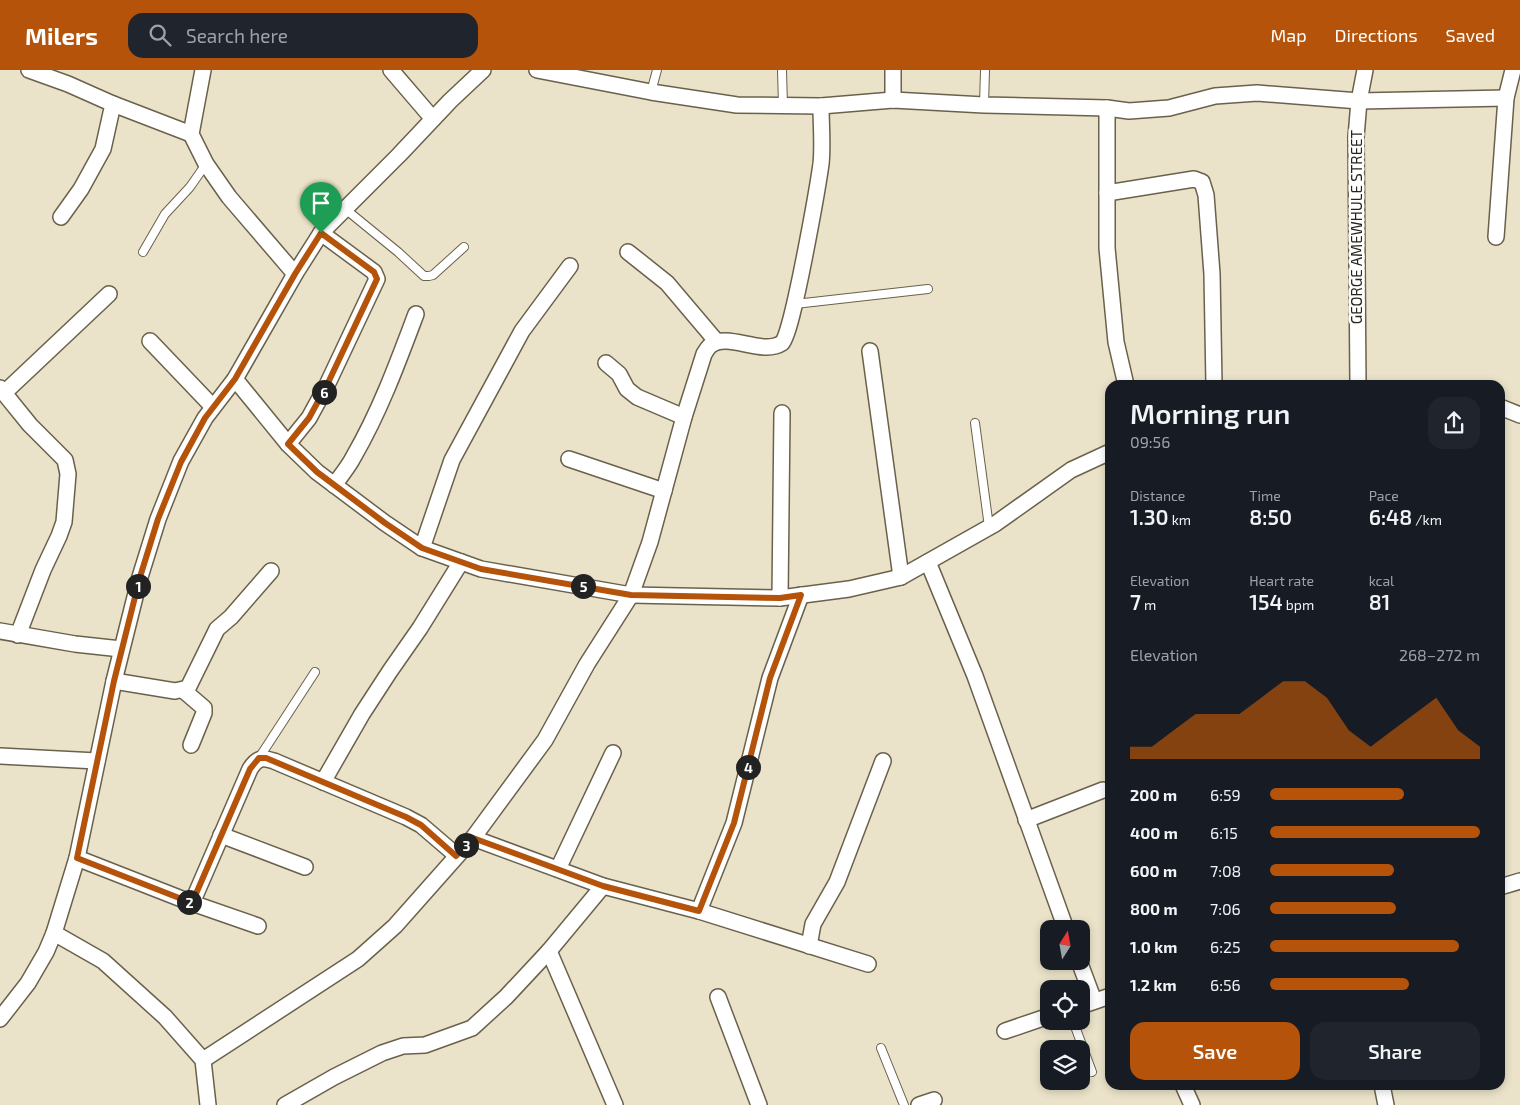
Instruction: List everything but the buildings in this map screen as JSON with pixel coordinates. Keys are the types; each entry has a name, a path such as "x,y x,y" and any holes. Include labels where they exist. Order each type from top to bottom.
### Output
{"street":[{"path":"29,70 191,134"},
{"path":"203,70 191,134 206,164 229,197 295,274"},
{"path":"391,70 433,119"},
{"path":"0,1019 28,983 46,952 54,933 77,858 122,649 158,519 181,462 205,418 235,379 295,274 321,233 483,70"},
{"path":"537,70 650,92 737,105 820,106 893,100 984,105 1107,108 1129,111 1169,108 1215,96 1257,93 1359,101 1506,98"},
{"path":"893,70 893,100"},
{"name":"GEORGE AMEWHULE STREET","path":"1358,380 1356,137 1359,101 1365,70"},
{"path":"1496,237 1506,98 1513,70"},
{"path":"61,217 81,189 103,149 114,104"},
{"path":"203,1060 358,959 395,926 473,838 545,740 587,664 631,595 650,542 684,417 704,354 710,345 717,342 773,346 786,338 795,304 821,162 820,106"},
{"path":"1107,108 1107,248 1116,342 1125,380"},
{"path":"1107,192 1194,179 1202,182 1206,195 1212,274 1214,380"},
{"path":"288,444 309,418 327,385 377,279 374,272 321,233"},
{"path":"628,252 667,283 717,342"},
{"path":"422,548 452,460 522,331 570,266"},
{"path":"18,634 64,522 68,474 65,460 30,426 2,391 108,294"},
{"path":"334,485 354,458 397,366 416,314"},
{"path":"150,341 213,407"},
{"path":"870,351 901,577"},
{"path":"606,363 619,374 627,389 637,398 684,417"},
{"path":"235,379 288,444 317,472 422,548 481,569 631,595 780,598 849,589 901,577 989,527 1071,470 1105,454"},
{"path":"1505,409 1520,415"},
{"path":"780,598 782,413"},
{"path":"569,459 664,491"},
{"path":"322,782 372,699 420,628 461,562"},
{"path":"928,562 975,676 1063,920"},
{"path":"114,681 157,689 183,690 188,688 218,629 231,618 271,571"},
{"path":"699,911 734,823 770,678 801,595"},
{"path":"0,631 75,644 122,649"},
{"path":"183,690 204,708 204,713 191,746"},
{"path":"558,870 612,753"},
{"path":"0,756 97,761"},
{"path":"192,903 250,769 259,758 266,758 406,817 421,825 456,856"},
{"path":"809,946 813,924 837,882 884,761"},
{"path":"1026,820 1103,790"},
{"path":"221,835 305,867"},
{"path":"473,838 603,886 699,911 868,964"},
{"path":"77,858 192,903 258,926"},
{"path":"1505,886 1520,881"},
{"path":"285,1105 334,1077 382,1053 403,1046 425,1045 472,1028 506,997 549,951 603,886"},
{"path":"54,933 103,961 165,1017 203,1060 208,1105"},
{"path":"549,951 615,1105"},
{"path":"718,997 759,1105"},
{"path":"1090,1003 1105,998"},
{"path":"1005,1031 1040,1019"},
{"path":"1185,1090 1192,1105"},
{"path":"1383,1090 1386,1105"},
{"path":"919,1105 934,1100"}],"lane":[{"path":"650,92 657,70"},
{"path":"782,70 783,106"},
{"path":"984,105 985,70"},
{"path":"143,252 165,214 190,187 206,164"},
{"path":"344,208 424,276 433,275 464,247"},
{"path":"795,304 928,289"},
{"path":"975,423 989,527"},
{"path":"259,758 315,672"},
{"path":"1076,1030 1092,1072"},
{"path":"881,1048 904,1105"}],"route":[{"path":"321,233 374,272 377,279 327,385 309,418 288,444 317,472 422,548 481,569 631,595 780,598 801,595 786,640 770,678 734,823 699,911 603,886 473,838 456,856 421,825 406,817 266,758 259,758 250,769 192,903 77,858 114,681 140,577 158,519 181,462 205,418 235,379 295,274 321,233"}]}
